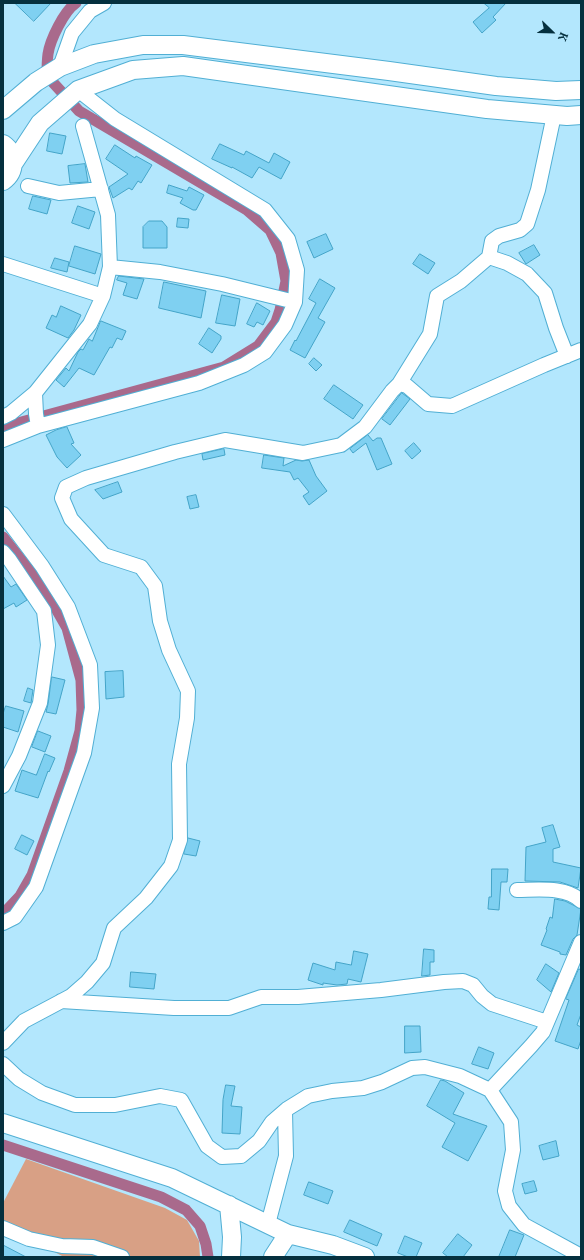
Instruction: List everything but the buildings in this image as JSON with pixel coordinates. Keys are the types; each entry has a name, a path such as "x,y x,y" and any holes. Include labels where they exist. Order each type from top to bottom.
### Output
{"main road":[{"path":"3,110 36,82 53,72 94,54 143,45 183,45 496,86 556,91 581,90"},
{"path":"6,177 40,123 71,96 133,70 183,66 487,110 554,115 581,115"},
{"path":"3,144 10,150 12,157 6,177"},
{"path":"3,1123 172,1178 288,1234 333,1245 364,1257"},
{"path":"229,1205 232,1237 231,1257"},
{"path":"273,1257 288,1234"}],"street":[{"path":"53,72 72,33 90,11 104,3"},
{"path":"3,440 37,420 199,383 244,365 265,352 285,325 288,301 297,270 288,239 265,210 115,119 71,96"},
{"path":"3,1043 24,1021 71,996 87,982 103,963 114,928 146,898 171,866 180,840 179,764 187,718 188,691 169,650 160,621 155,586 141,568 104,555 71,519 62,498 66,487 86,478 175,452 225,440 303,453 341,445 365,427 399,384 430,334 437,296 461,281 489,257 492,241 499,236 520,230 527,224 538,190 554,115"},
{"path":"3,417 11,414 35,394 90,324 103,296 110,267 108,215 83,126"},
{"path":"28,186 59,193 100,189"},
{"path":"489,257 506,263 527,274 545,293 567,356"},
{"path":"3,264 103,296"},
{"path":"110,267 160,272 222,284 288,301"},
{"path":"399,384 407,386 428,404 452,406 544,364 581,350"},
{"path":"35,394 37,420"},
{"path":"3,514 42,566 68,607 90,665 92,708 84,753 36,887 15,917 3,923"},
{"path":"3,552 44,612 48,645 40,703 19,756 3,786"},
{"path":"517,890 560,891 576,896 581,901"},
{"path":"490,1090 532,1046 543,1032 581,942"},
{"path":"61,1001 174,1008 228,1008 262,997 298,997 463,981 473,985 482,996 492,1004 547,1022"},
{"path":"3,1064 19,1079 42,1093 75,1105 115,1105 160,1096 181,1100 207,1146 222,1157 241,1156 259,1141 272,1122 285,1111 308,1096 332,1091 363,1088 382,1082 412,1068 425,1067 460,1076 490,1090 511,1122 513,1150 505,1191 509,1206 524,1225 581,1256"},
{"path":"268,1224 286,1156 285,1111"},
{"path":"3,1228 29,1239 62,1246 93,1247 122,1257"}],"shaded area":[{"path":"26,1159 165,1208 187,1220 199,1241 200,1257 64,1257 3,1225 3,1203"}],"waterway":[{"path":"3,427 224,367 258,346 276,322 286,281 281,253 270,230 247,210 79,111 47,76 49,48 62,19 76,3"},
{"path":"3,537 47,593 67,628 81,680 82,710 80,731 69,771 32,875 20,896 3,914"},
{"path":"3,1145 161,1197 186,1210 200,1226 206,1244 208,1257"}]}
